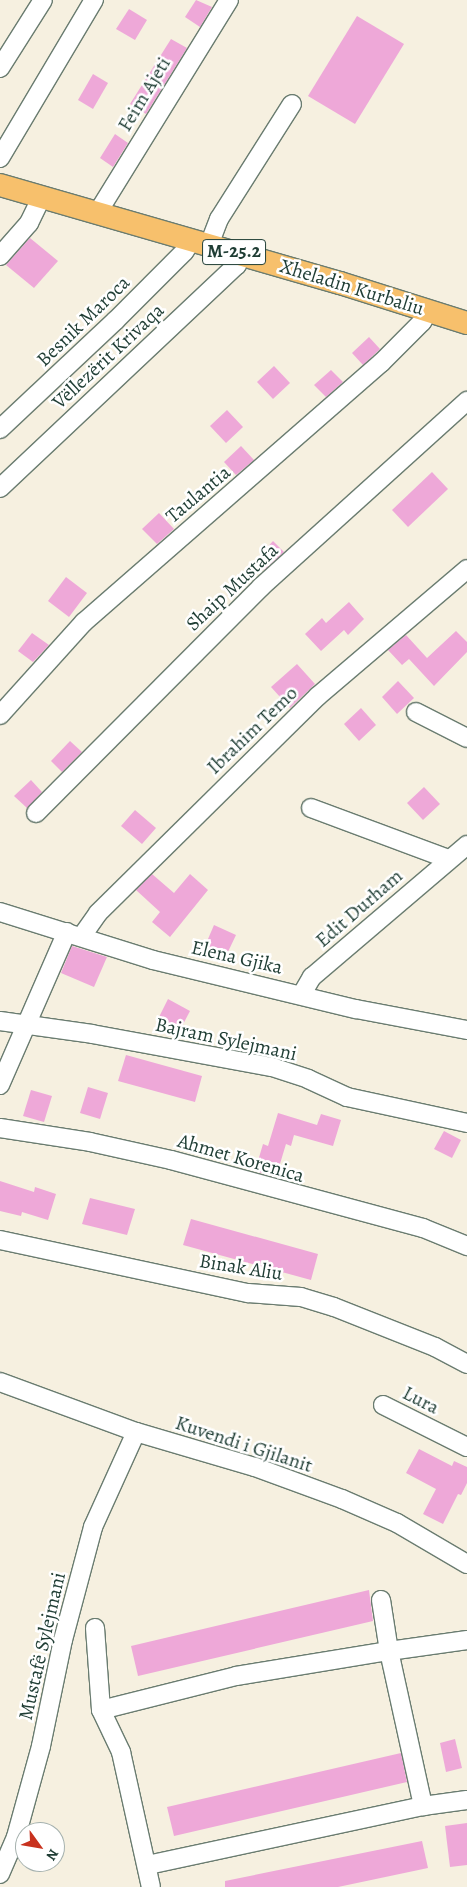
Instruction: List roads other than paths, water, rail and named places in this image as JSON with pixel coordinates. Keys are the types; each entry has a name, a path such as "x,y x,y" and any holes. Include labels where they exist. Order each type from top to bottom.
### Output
{"main road":[{"name":"Xheladin Kurbaliu","path":"0,184 242,254 467,323"}],"street":[{"path":"0,68 43,0"},
{"path":"0,158 94,0"},
{"name":"Feim Ajeti","path":"98,212 229,0"},
{"path":"200,242 219,219 292,104"},
{"path":"0,256 29,223 42,196"},
{"name":"Besnik Maroca","path":"0,429 115,321 184,252 200,242"},
{"name":"Vëllezërit Krivaqa","path":"0,488 237,265 242,254"},
{"name":"Taulantia","path":"0,715 84,622 380,363 422,322 428,310"},
{"name":"Shaip Mustafa","path":"36,813 254,594 467,401"},
{"name":"Ibrahim Temo","path":"0,1085 26,1025 74,934 98,913 318,696 467,569"},
{"path":"416,712 467,738"},
{"name":"Edit Durham","path":"310,808 448,859"},
{"name":"Edit Durham","path":"302,994 312,977 448,859 467,845"},
{"name":"Elena Gjika","path":"0,912 153,960 302,994 356,1009 467,1030"},
{"name":"Bajram Sylejmani","path":"0,1021 272,1067 308,1079 347,1097 467,1123"},
{"name":"Ahmet Korenica","path":"0,1128 90,1142 172,1160 423,1228 467,1246"},
{"name":"Binak Aliu","path":"0,1240 248,1293 300,1297 334,1307 426,1343 467,1364"},
{"name":"Kuvendi i Gjilanit","path":"0,1382 136,1432 256,1467 342,1499 397,1523 467,1564"},
{"name":"Lura","path":"383,1405 467,1448"},
{"name":"Mustafë Sylejmani","path":"0,1874 16,1837 41,1746 63,1640 93,1527 136,1432"},
{"path":"381,1600 389,1651 423,1806"},
{"path":"95,1628 101,1710 121,1752 151,1887"},
{"path":"101,1710 236,1676 467,1640"},
{"path":"146,1866 423,1806 467,1800"}]}
